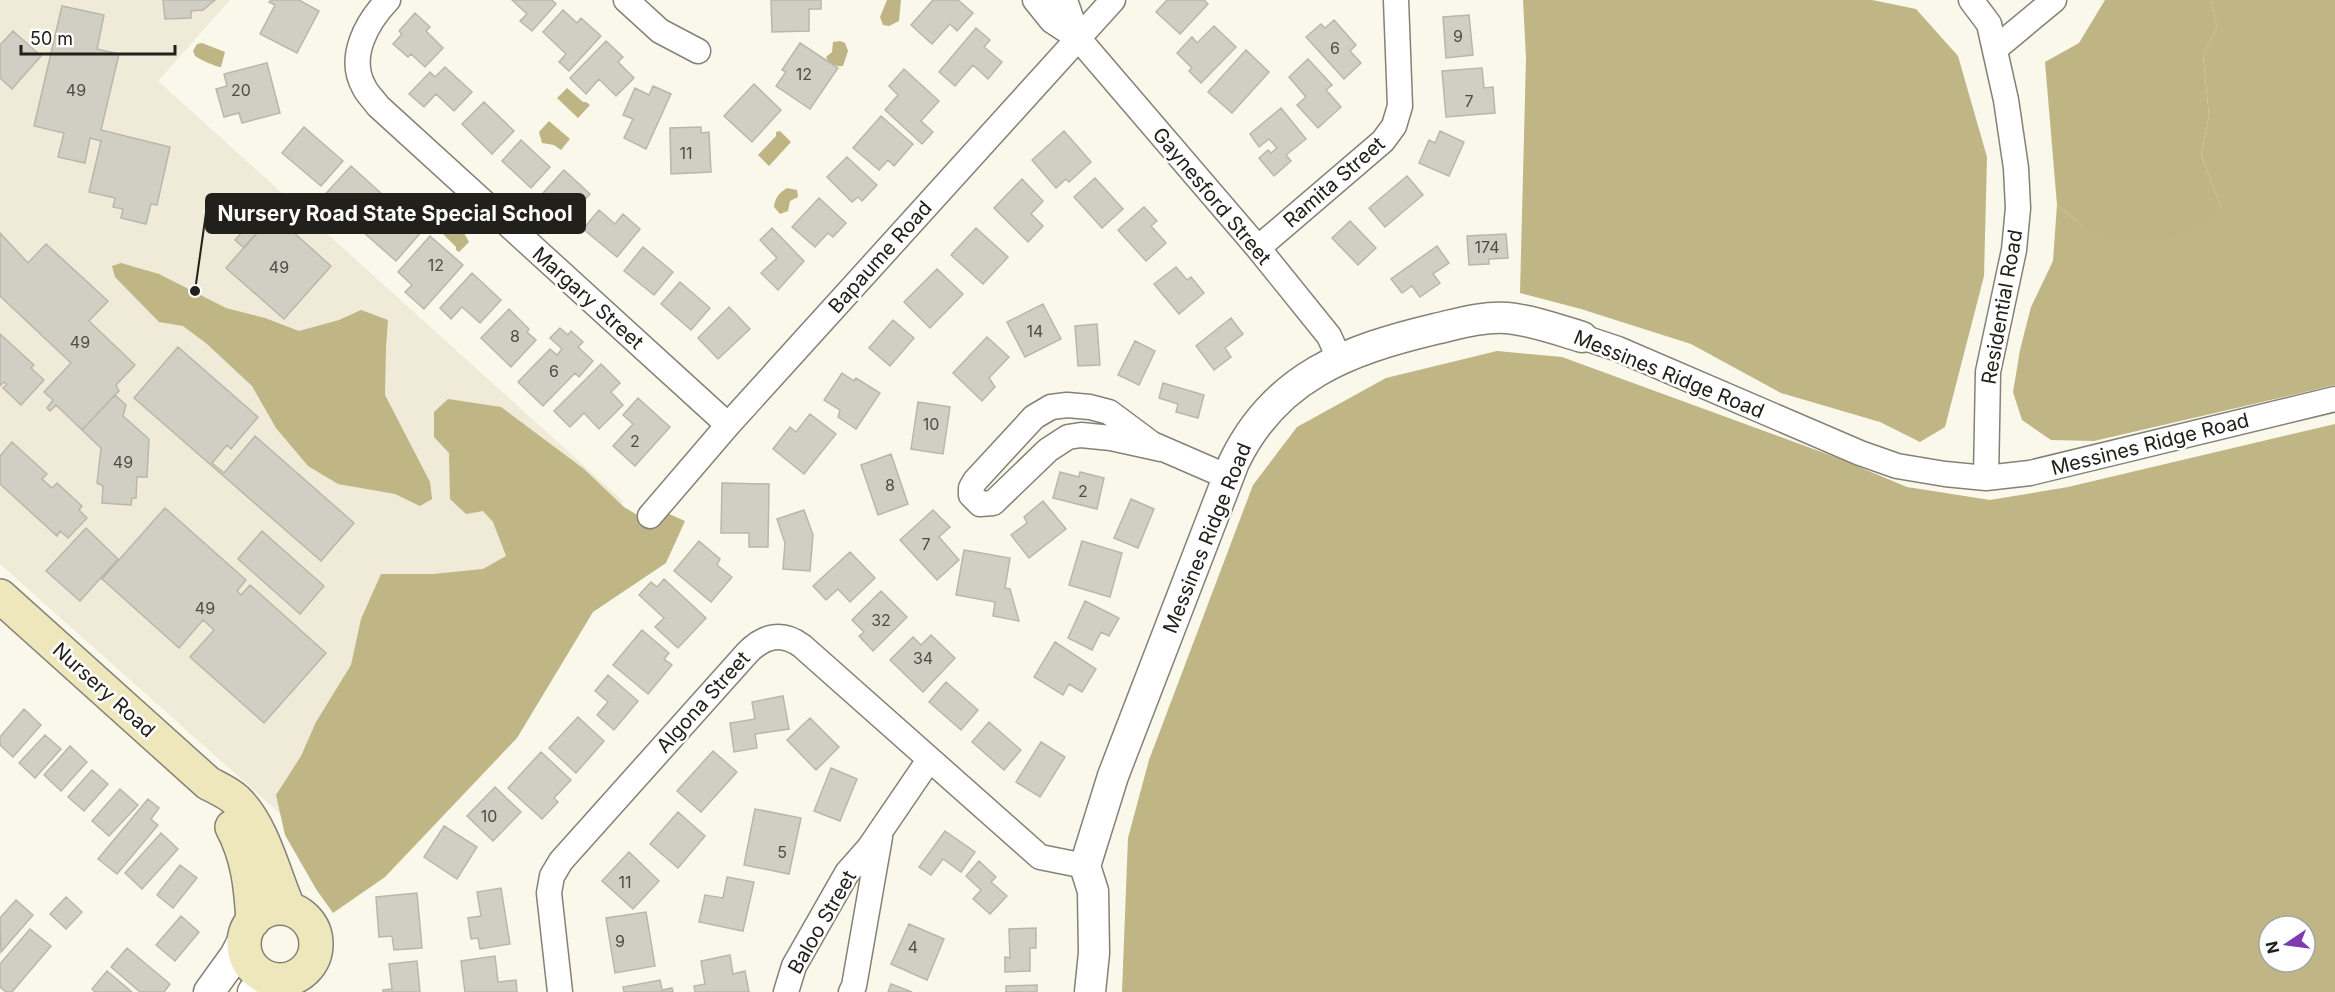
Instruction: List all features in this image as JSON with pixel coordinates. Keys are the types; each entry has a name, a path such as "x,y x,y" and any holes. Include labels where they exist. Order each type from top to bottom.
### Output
{"main road":[{"name":"Nursery Road","path":"0,596 208,783 235,798 247,812 259,834 289,909"},
{"name":"Nursery Road","path":"208,783 240,843 249,875 249,929"},
{"path":"313,959 298,975 271,986 247,959 249,929 266,911 273,909 289,909 309,923 315,941 313,959 316,992"}],"street":[{"name":"Margary Street","path":"388,0 360,40 357,63 363,86 378,106 728,425"},
{"path":"626,0 660,31 698,51"},
{"name":"Gaynesford Street","path":"1035,0 1052,21 1078,38 1258,248 1329,336 1339,358"},
{"name":"Gaynesford Street","path":"1061,0 1067,6 1078,38"},
{"name":"Bapaume Road","path":"650,516 728,425 1113,0"},
{"name":"Ramita Street","path":"1258,248 1383,141 1394,126 1400,100 1396,0"},
{"name":"Residential Road","path":"1971,0 1989,24 1995,49 2006,100 2016,168 2018,208 2014,250 1988,372 1986,478"},
{"path":"1995,49 2054,0"},
{"name":"Messines Ridge Road","path":"1085,866 1113,776 1228,477 1245,441 1268,410 1309,376 1339,358 1403,337 1467,322 1506,318 1582,337 1618,349 1860,453 1898,466 1986,478 2030,473 2335,399"},
{"path":"1161,449 1114,415 1104,411 1074,405 1051,407 1028,422 975,481 971,488 971,495 980,504 991,504 1048,450 1068,437 1081,435 1111,438 1161,449 1228,477"},
{"name":"Algona Street","path":"560,992 550,902 552,876 561,861 748,652 758,643 778,636 797,642 1040,857 1085,866"},
{"name":"Baloo Street","path":"786,992 794,966 841,882 884,826 929,760"},
{"name":"Baloo Street","path":"851,992 854,986 877,848 884,826"},
{"path":"1085,866 1093,891 1094,953 1090,992"},
{"path":"209,992 235,956 249,929"}],"shaded area":[{"path":"0,0 230,0 158,81 623,501 312,842 0,564"},
{"path":"887,0 901,0 899,21 889,26 883,25 880,17"},
{"path":"1523,0 1872,0 1916,9 1958,56 1987,157 1984,276 1945,427 1920,442 1880,422 1781,393 1691,344 1581,309 1520,293 1526,58"},
{"path":"2105,0 2211,0 2217,27 2203,55 2209,116 2201,155 2222,210 2175,237 2114,243 2083,226 2057,205 2045,62 2079,43"},
{"path":"2211,0 2335,0 2335,385 2094,441 2051,440 2022,420 2013,392 2020,350 2031,307 2053,261 2057,205 2083,226 2222,210 2201,155 2209,116 2203,55 2217,27"},
{"path":"833,42 845,43 848,51 843,66 833,64 826,57 832,52"},
{"path":"202,43 225,52 221,67 195,56 193,51 197,44"},
{"path":"567,88 590,105 578,118 557,98"},
{"path":"549,121 570,139 561,150 554,145 542,143 539,132"},
{"path":"780,131 791,142 769,166 758,155 776,136 776,132"},
{"path":"787,188 797,190 798,197 790,201 788,211 780,214 774,207 778,196"},
{"path":"447,222 464,233 469,242 459,252 440,231"},
{"path":"121,263 159,274 226,308 265,318 299,331 339,320 361,310 388,320 385,395 430,482 432,499 420,506 395,494 338,484 308,466 276,428 252,386 207,344 183,326 159,322 115,277 112,266"},
{"path":"1497,351 1562,357 1835,457 1907,487 1990,500 2068,487 2335,424 2335,992 1122,992 1128,838 1149,760 1253,485 1297,427 1386,378"},
{"path":"448,399 501,407 584,469 624,507 644,519 669,514 685,521 666,563 593,612 517,738 385,877 333,913 316,889 285,835 276,795 301,756 316,722 351,665 361,619 381,574 433,574 483,569 506,556 493,522 483,511 466,514 450,499 449,453 434,437 434,412"}],"building":[{"path":"163,0 215,0 203,10 191,11 191,18 165,19"},
{"path":"271,0 299,0 319,11 297,53 260,34 275,5 269,2"},
{"path":"512,0 552,0 556,4 532,31 520,21 527,14"},
{"path":"771,0 821,0 821,9 809,9 809,31 772,32"},
{"path":"933,0 958,0 973,13 957,31 950,24 932,44 911,25"},
{"path":"1167,0 1204,0 1208,4 1180,34 1156,12"},
{"path":"62,6 104,15 97,49 119,54 101,130 170,147 157,205 151,204 146,224 121,218 123,209 113,207 115,198 89,192 101,141 90,138 85,163 58,157 64,133 34,126"},
{"path":"563,10 577,23 581,18 601,36 569,71 559,62 566,54 543,32"},
{"path":"415,13 430,27 426,31 443,48 425,67 411,54 408,57 393,44 402,34 399,31"},
{"path":"1469,15 1473,55 1446,58 1443,17"},
{"path":"1334,20 1356,45 1350,51 1361,63 1344,79 1306,37 1321,24 1325,28"},
{"path":"1214,26 1236,47 1201,83 1189,71 1192,68 1177,53 1192,37 1197,43"},
{"path":"976,28 990,40 984,47 1002,62 988,79 973,65 955,86 939,72"},
{"path":"13,31 41,56 12,89 0,78 0,45"},
{"path":"606,41 623,57 618,62 634,78 616,96 599,79 586,94 570,78"},
{"path":"800,43 838,68 810,109 776,86 786,72 782,70"},
{"path":"1246,50 1269,72 1232,113 1208,92"},
{"path":"1308,59 1332,85 1326,90 1341,107 1318,128 1297,105 1306,97 1289,77"},
{"path":"267,63 280,113 242,123 239,113 224,117 216,89 227,86 224,74"},
{"path":"445,67 472,92 454,111 436,94 424,107 409,94 430,72 435,77"},
{"path":"1482,68 1484,88 1493,87 1495,113 1446,117 1442,71"},
{"path":"904,69 939,101 921,121 933,132 922,144 885,110 898,95 889,86"},
{"path":"754,84 781,110 752,142 724,116"},
{"path":"653,86 671,94 646,149 624,138 633,119 623,115 635,88 649,95"},
{"path":"484,102 514,131 492,154 462,124"},
{"path":"1281,108 1306,139 1286,155 1291,161 1274,176 1259,158 1268,150 1271,153 1277,148 1269,139 1259,147 1250,134"},
{"path":"881,116 913,144 894,166 888,160 879,170 853,148"},
{"path":"304,127 343,161 321,186 282,153"},
{"path":"701,127 701,133 709,132 711,172 671,174 670,128"},
{"path":"1064,131 1091,162 1069,182 1066,179 1056,188 1032,160"},
{"path":"1440,131 1464,142 1449,176 1419,163 1429,140 1435,143"},
{"path":"521,140 550,167 531,188 502,161"},
{"path":"847,157 877,185 862,201 858,197 852,202 827,177"},
{"path":"351,166 383,195 351,230 319,201"},
{"path":"564,170 590,194 565,221 551,209 555,204 543,193"},
{"path":"1407,176 1423,195 1385,227 1369,208"},
{"path":"1095,178 1123,209 1102,228 1074,197"},
{"path":"1022,179 1043,201 1031,214 1043,226 1028,242 994,208"},
{"path":"819,198 846,223 833,237 828,233 815,247 792,227"},
{"path":"386,205 398,216 402,212 423,230 396,261 363,232"},
{"path":"1144,207 1157,221 1151,226 1166,243 1146,261 1118,230"},
{"path":"599,210 615,224 623,214 640,229 617,257 583,229"},
{"path":"273,214 331,266 284,319 226,268"},
{"path":"1350,221 1376,248 1358,265 1332,238"},
{"path":"251,222 260,230 244,248 235,240"},
{"path":"772,228 804,261 778,290 761,273 777,258 760,240"},
{"path":"976,228 1008,257 983,284 951,255"},
{"path":"0,233 28,263 46,244 108,301 89,321 135,365 116,385 119,391 82,430 56,405 50,411 47,408 53,400 44,392 71,363 0,296"},
{"path":"1506,234 1508,258 1489,259 1489,264 1469,265 1467,236"},
{"path":"430,236 463,265 424,309 405,292 412,285 398,272"},
{"path":"1437,246 1449,263 1433,274 1440,283 1420,297 1412,286 1402,293 1391,279"},
{"path":"643,247 673,272 654,295 624,271"},
{"path":"1176,267 1187,280 1191,277 1204,293 1179,314 1154,284"},
{"path":"937,269 963,294 930,328 904,302"},
{"path":"472,273 501,300 480,323 462,307 451,319 440,308"},
{"path":"680,282 710,308 691,330 661,304"},
{"path":"1043,304 1061,339 1025,357 1007,322"},
{"path":"729,307 750,329 718,359 698,338"},
{"path":"509,309 529,329 527,332 536,340 511,367 481,338"},
{"path":"1231,318 1243,334 1225,348 1231,357 1214,370 1196,346"},
{"path":"893,320 914,338 890,366 869,348"},
{"path":"1097,324 1100,365 1078,366 1075,326"},
{"path":"560,328 568,335 571,331 583,342 578,347 593,361 579,377 575,373 543,406 518,382 550,349 557,355 562,349 550,338"},
{"path":"0,334 34,365 31,368 44,380 21,405 3,388 7,384 4,382 0,386"},
{"path":"987,337 1009,357 989,378 995,387 982,401 953,373"},
{"path":"1135,341 1155,351 1139,385 1118,375"},
{"path":"178,347 258,417 231,449 227,445 212,463 224,473 255,436 354,523 321,561 134,398"},
{"path":"601,364 620,383 611,392 623,405 599,429 584,413 570,427 554,411"},
{"path":"842,373 854,381 856,378 880,393 856,429 838,417 840,410 824,400"},
{"path":"1163,383 1204,395 1198,418 1176,412 1178,404 1159,398"},
{"path":"115,395 126,405 123,416 149,439 147,477 137,477 136,498 132,498 131,505 102,503 103,486 97,483 101,448 82,430"},
{"path":"638,398 670,427 635,466 613,446 633,424 623,415"},
{"path":"918,402 950,407 943,454 911,449"},
{"path":"810,414 836,434 804,474 773,449 790,427 796,432"},
{"path":"12,442 47,474 42,479 52,488 57,483 82,506 79,510 87,518 68,538 60,531 57,536 0,484 0,456"},
{"path":"891,454 908,504 878,515 861,465"},
{"path":"1060,472 1079,477 1080,472 1104,478 1097,509 1053,498"},
{"path":"722,483 769,484 768,547 749,547 749,533 721,533"},
{"path":"1131,499 1154,509 1138,548 1114,538"},
{"path":"1043,501 1066,529 1029,558 1011,535 1027,523 1024,517"},
{"path":"165,508 246,580 237,591 241,595 250,585 326,653 264,723 190,657 214,630 203,620 179,648 102,579"},
{"path":"804,510 813,535 810,571 783,569 785,543 777,519"},
{"path":"933,510 950,527 939,537 959,560 937,580 900,540"},
{"path":"86,528 118,559 80,601 46,571"},
{"path":"262,531 324,586 300,614 238,559"},
{"path":"699,541 720,559 717,565 732,577 711,602 674,571"},
{"path":"1082,541 1122,553 1110,597 1069,585"},
{"path":"964,550 1010,558 1005,588 1010,589 1019,621 993,616 995,602 956,595"},
{"path":"850,552 875,578 850,602 838,589 826,600 813,586"},
{"path":"664,579 706,618 678,648 655,627 664,618 639,595 651,582 657,587"},
{"path":"881,591 907,617 873,651 859,636 864,632 852,620"},
{"path":"1085,601 1119,618 1109,636 1101,632 1092,650 1068,638"},
{"path":"642,630 669,653 664,659 672,665 648,694 613,665"},
{"path":"931,635 955,658 923,692 890,660 913,637 921,645"},
{"path":"1055,642 1096,669 1082,692 1069,684 1063,695 1034,677"},
{"path":"608,675 638,701 614,730 597,715 608,702 595,691"},
{"path":"946,682 978,710 961,730 929,702"},
{"path":"783,696 789,729 755,734 757,748 734,752 730,723 755,719 752,702"},
{"path":"24,709 41,725 13,757 0,745 0,737"},
{"path":"578,717 604,741 576,773 549,748"},
{"path":"810,718 839,747 816,770 787,740"},
{"path":"989,722 1021,750 1004,770 972,742"},
{"path":"45,735 61,749 35,778 19,763"},
{"path":"1041,742 1065,757 1040,797 1016,782"},
{"path":"70,746 87,762 61,791 44,775"},
{"path":"713,751 737,772 701,812 677,791"},
{"path":"541,752 571,780 554,798 558,802 542,819 508,788"},
{"path":"831,768 857,779 840,821 814,811"},
{"path":"92,770 108,784 84,811 68,797"},
{"path":"495,787 521,812 493,841 467,816"},
{"path":"120,789 138,805 109,836 92,821"},
{"path":"148,799 159,808 151,819 158,825 117,874 98,859"},
{"path":"755,809 801,818 789,874 744,865"},
{"path":"678,812 705,836 678,868 650,844"},
{"path":"444,826 477,847 457,879 424,857"},
{"path":"945,831 975,852 961,872 943,859 931,875 919,867"},
{"path":"161,833 178,849 142,889 125,873"},
{"path":"629,852 659,881 633,909 602,881"},
{"path":"979,861 996,877 991,882 1007,896 990,914 973,899 981,890 966,876"},
{"path":"180,865 197,878 173,908 157,895"},
{"path":"727,877 754,882 743,931 699,922 705,895 723,898"},
{"path":"501,888 510,944 480,949 478,938 471,939 468,918 481,916 477,892"},
{"path":"417,893 422,948 394,950 392,936 379,937 376,897"},
{"path":"66,897 82,912 66,929 50,914"},
{"path":"16,900 33,915 1,952 0,918"},
{"path":"646,912 655,966 615,973 606,918"},
{"path":"181,916 199,932 175,961 156,945"},
{"path":"909,924 944,939 927,980 891,964"},
{"path":"1036,928 1036,948 1030,948 1030,971 1005,972 1005,957 1010,958 1009,929"},
{"path":"30,929 51,946 12,992 6,992 0,987 0,964"},
{"path":"127,948 170,984 164,992 140,992 111,967"},
{"path":"730,955 733,974 745,971 749,992 695,992 694,986 705,984 701,961"},
{"path":"495,956 498,982 516,980 517,992 465,992 461,961"},
{"path":"417,961 420,992 383,992 383,990 392,989 389,964"},
{"path":"107,971 132,992 95,992 92,989"},
{"path":"660,980 662,990 672,988 673,992 624,992 623,987"},
{"path":"891,984 912,992 888,992"},
{"path":"1037,985 1037,992 1006,992 1006,986"}],"place":[{"name":"Nursery Road State Special School","path":"195,291"}]}
